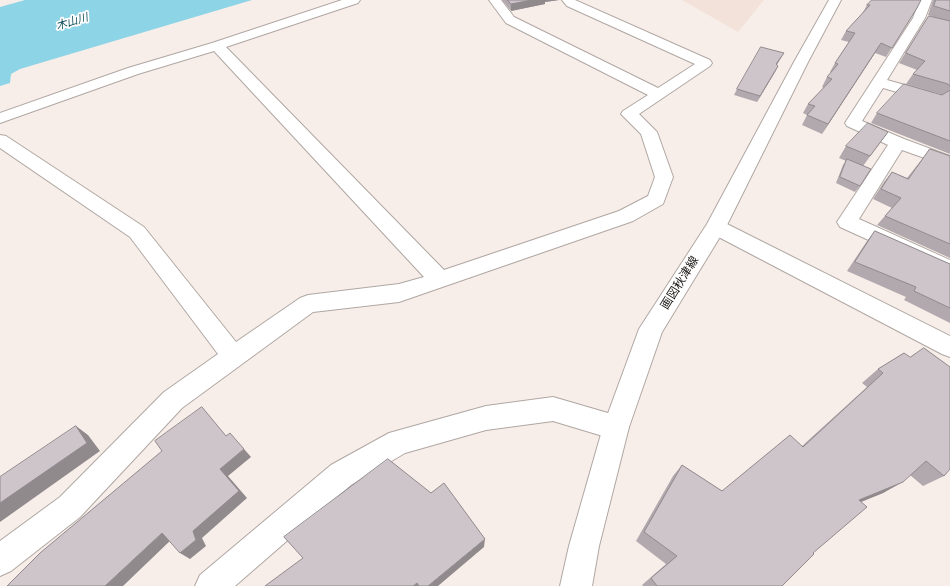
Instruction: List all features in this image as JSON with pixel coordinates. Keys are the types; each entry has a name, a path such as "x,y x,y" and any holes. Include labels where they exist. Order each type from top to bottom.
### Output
{"street":[{"path":"0,118 134,71 217,46 354,0"},
{"path":"496,0 510,20 658,94"},
{"path":"0,560 70,507 173,400 308,304 399,293 626,216 656,200 664,177 649,132 629,114 705,63 571,3 568,0"},
{"name":"画図秋津線","path":"576,586 584,546 616,427 652,329 716,227 801,62 835,0"},
{"path":"926,0 925,20 878,82 853,123 898,143 950,162"},
{"path":"217,46 440,280"},
{"path":"878,82 935,98"},
{"path":"0,140 137,232 234,356"},
{"path":"898,143 847,222 950,269"},
{"path":"716,227 950,347"},
{"path":"211,586 341,475 399,442 486,418 553,409 616,427"}],"shaded area":[{"path":"682,0 764,0 738,32"}],"water":[{"name":"木山川","path":"25,0 252,0 20,69 11,74 10,83 0,86 0,7"}],"building":[{"path":"508,0 532,0 511,4"},
{"path":"872,0 921,0 892,48 881,43 828,124 807,115 815,106 808,104 832,79 827,77 838,64 835,63 855,33 846,31 870,5 867,5"},
{"path":"936,0 950,0 950,11 934,6"},
{"path":"929,16 950,21 950,87 948,84 913,74 925,61 906,53"},
{"path":"761,47 784,53 776,64 778,66 760,96 737,89"},
{"path":"904,84 942,95 950,90 950,141 877,113"},
{"path":"868,123 888,132 870,156 846,146"},
{"path":"930,149 950,156 950,244 885,216 901,198 881,189 892,172 908,179"},
{"path":"847,159 871,169 860,186 840,177"},
{"path":"875,231 950,264 950,308 914,291 916,287 855,262"},
{"path":"924,348 950,367 950,469 944,476 926,461 903,482 859,500 867,507 813,553 814,554 782,586 657,586 651,578 677,556 644,532 682,465 722,491 790,435 803,447 883,373 878,369 904,353 910,357"},
{"path":"202,407 226,436 230,433 244,449 220,469 239,491 193,531 196,540 180,553 162,533 105,586 7,586 40,553 162,451 155,441"},
{"path":"76,426 87,443 0,503 0,477"},
{"path":"388,459 431,493 444,483 485,539 428,586 419,586 417,583 413,586 265,586 303,558 284,537"}]}
